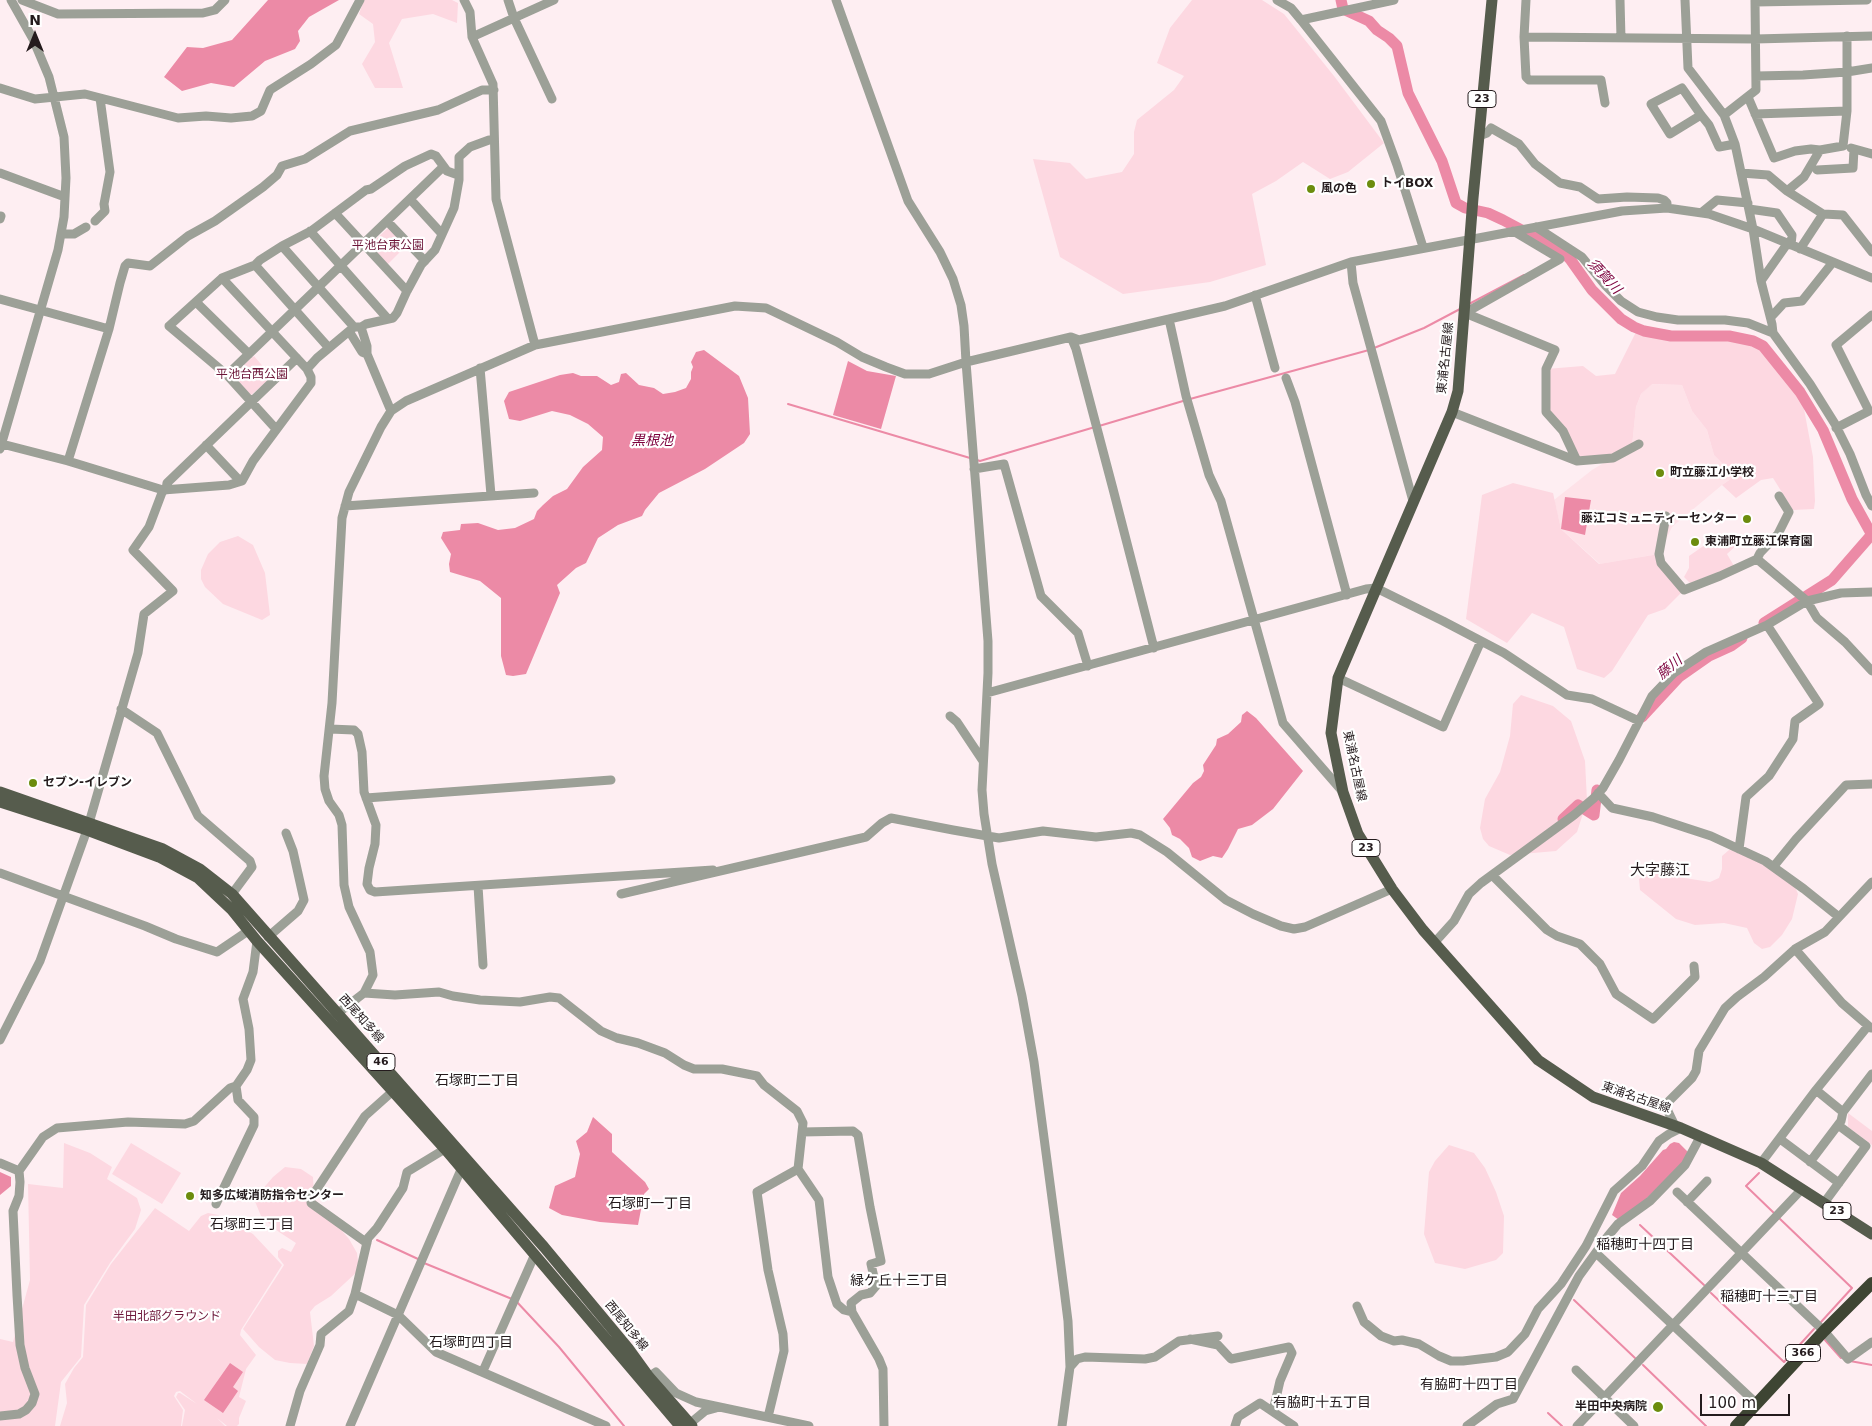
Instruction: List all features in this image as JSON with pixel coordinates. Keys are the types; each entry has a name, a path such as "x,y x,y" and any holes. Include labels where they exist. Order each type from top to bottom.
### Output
{"highway":[{"name":"366","path":"1736,1426 1824,1331 1872,1284"}],"main road":[{"name":"東浦名古屋線","path":"1492,0 1472,198 1472,220 1458,391 1452,412 1338,678 1331,733 1342,792 1358,834 1392,889 1435,942 1538,1060 1593,1097 1678,1127 1761,1164 1872,1234"},
{"name":"西尾知多線","path":"0,792 88,826 159,857 198,878 232,910 257,941 333,1016 465,1164 544,1247 628,1348 687,1425"},
{"name":"西尾知多線","path":"0,802 163,849 200,870 232,894 393,1091 445,1149 465,1164 535,1254 687,1425"}],"street":[{"path":"11,0 23,19 44,62 64,137 66,178 61,234 1,446 68,461 164,490 229,485 240,481 311,383 311,377 307,369 222,278"},
{"path":"22,0 58,14 203,13 215,10 225,0"},
{"path":"0,88 35,99 79,94 178,118 252,116 261,111 270,90 311,64 336,45 360,0"},
{"path":"464,0 470,12 472,37 489,74 494,90 496,199 535,345"},
{"path":"508,0 514,18 552,99"},
{"path":"472,37 554,0"},
{"path":"836,0 908,201 940,252 953,279 961,305 988,641 982,790 986,836 1022,996 1034,1062 1067,1312 1070,1367 1062,1426"},
{"path":"1276,0 1291,8 1381,121 1423,247"},
{"path":"1301,20 1394,0"},
{"path":"1526,0 1524,38 1526,77 1529,80 1601,80 1605,103"},
{"path":"1620,0 1621,38"},
{"path":"1686,0 1688,68 1724,115 1735,144 1773,333 1810,384 1836,428 1872,506"},
{"path":"1724,115 1756,90 1755,1 1867,0"},
{"path":"1843,146 1848,111 1847,36"},
{"path":"1524,38 1755,39 1872,36"},
{"path":"1756,76 1846,72 1872,68"},
{"path":"1701,115 1670,134 1651,104 1682,88 1709,125 1719,147 1735,144"},
{"path":"68,461 120,283 128,263 150,266 188,236 216,222 263,187 277,175 282,166 305,159 350,131 438,110 482,90 494,90"},
{"path":"1748,97 1774,158 1795,150 1820,150 1843,146 1872,154"},
{"path":"95,221 104,211 110,173 100,98"},
{"path":"1755,114 1848,111"},
{"path":"1479,136 1487,133 1492,128 1519,144 1535,164 1560,183 1580,187 1598,199 1627,197 1658,198 1667,203 1667,208"},
{"path":"307,369 354,328 392,318 397,313 407,291 425,261 435,250 454,208 459,180 460,155 470,147 494,140"},
{"path":"1817,170 1852,168 1854,149"},
{"path":"1787,191 1804,177 1820,150"},
{"path":"276,429 227,375 168,326 222,278 255,265 282,246 310,231 366,190 371,189 405,166 431,154 436,156 447,171 458,175"},
{"path":"227,375 443,167"},
{"path":"0,173 65,197"},
{"path":"1741,173 1768,175 1787,191 1823,214 1843,215 1872,252"},
{"path":"410,199 442,234"},
{"path":"1701,213 1717,200 1777,213 1792,235 1793,246"},
{"path":"333,1016 364,993 373,975 370,952 349,907 344,885 342,825 339,815 329,801 325,789 324,776 330,729 341,527 349,492 380,427 390,411 406,401 535,345 727,306 766,308 837,342 862,357 905,374 929,374 966,362 1071,337 1079,340 1224,306 1350,262 1622,211 1667,208 1701,213 1753,228 1872,278"},
{"path":"335,213 407,291"},
{"path":"1761,280 1823,214"},
{"path":"387,221 425,261"},
{"path":"61,234 74,234 86,227"},
{"path":"1535,227 1582,257 1605,285 1622,301 1638,312 1656,318 1726,320 1748,323 1773,333"},
{"path":"310,231 388,319"},
{"path":"1465,308 1560,259 1513,231"},
{"path":"282,246 354,328 367,346 367,354 390,411"},
{"path":"1350,262 1353,282 1413,501"},
{"path":"1771,317 1784,303 1802,301 1833,262"},
{"path":"255,265 329,348"},
{"path":"1255,295 1275,368"},
{"path":"0,298 108,329"},
{"path":"196,302 249,354"},
{"path":"1465,308 1555,350 1546,369 1546,412 1563,431 1577,461"},
{"path":"1836,428 1869,411 1836,345 1872,314"},
{"path":"1169,320 1187,400 1209,475 1221,501 1284,723 1342,792"},
{"path":"354,328 362,352 367,354"},
{"path":"1071,337 1076,349 1154,648"},
{"path":"0,1040 40,961 88,826 138,653 144,614 173,591 133,550 149,527 167,483 297,358"},
{"path":"480,368 491,495"},
{"path":"1286,378 1295,402 1347,595"},
{"path":"1452,412 1577,461 1612,458 1638,444"},
{"path":"206,445 240,481"},
{"path":"973,462 1004,464 1040,596 1078,633 1088,666"},
{"path":"345,506 534,493"},
{"path":"1666,516 1659,554 1661,563 1684,590 1756,559 1760,552 1778,534 1789,512 1779,496"},
{"path":"1756,559 1807,601 1817,618 1845,642 1872,671"},
{"path":"987,693 1376,588 1511,657 1556,690 1567,695 1592,699 1639,721"},
{"path":"1435,942 1454,921 1469,894 1574,815 1598,793 1615,767 1652,696 1674,673 1706,652 1767,625 1807,601 1841,593 1872,592"},
{"path":"1739,849 1746,797 1769,776 1793,739 1795,722 1819,704 1767,625"},
{"path":"1338,678 1443,727 1481,641"},
{"path":"121,709 157,732 198,816 250,861 252,867 232,894"},
{"path":"950,716 957,722 983,761"},
{"path":"330,729 354,730 358,734 362,752 364,792 376,825 376,844 369,868 367,884 370,890 376,892 478,886 709,869 721,871"},
{"path":"366,798 611,780"},
{"path":"1774,866 1846,785 1872,784"},
{"path":"1598,793 1612,808 1675,824 1711,836 1774,866 1839,918"},
{"path":"621,894 866,837 891,818 999,838 1043,831 1096,837 1132,833 1140,835 1167,852 1226,900 1253,914 1294,930 1392,889"},
{"path":"268,937 298,911 304,900 293,852 286,833"},
{"path":"0,873 63,895 176,939 217,952 248,931"},
{"path":"1492,875 1547,930 1557,936 1580,944 1600,964 1616,994 1653,1019 1695,978 1694,966"},
{"path":"1357,1306 1367,1326 1381,1336 1394,1342 1402,1340 1419,1344 1451,1361 1496,1356 1508,1352 1525,1334 1538,1309 1561,1284 1586,1246 1604,1214 1614,1191 1642,1166 1659,1141 1678,1127 1665,1105 1692,1078 1696,1071 1699,1051 1721,1015 1737,997 1764,978 1795,949 1826,932 1872,882"},
{"path":"478,886 483,964"},
{"path":"0,1416 18,1414 26,1410 32,1403 35,1394 25,1368 20,1345 16,1295 13,1211 19,1196 19,1171 42,1137 57,1128 128,1122 185,1124 194,1121 230,1088 236,1086 247,1070 251,1060 249,1029 243,999 253,972 257,941"},
{"path":"1761,1164 1816,1090 1870,1027 1842,1003 1795,949"},
{"path":"364,993 394,995 439,992 480,1000 520,1002 550,997 559,998 601,1032 665,1053 694,1069 722,1069 757,1076 764,1085 797,1112 803,1123 798,1169 819,1200 828,1277 837,1304 844,1310 852,1312"},
{"path":"1810,1162 1838,1125 1843,1112 1872,1074"},
{"path":"216,1204 254,1125 254,1117 238,1100 236,1086"},
{"path":"1816,1090 1843,1112"},
{"path":"367,1243 311,1203 311,1198 364,1116 393,1091"},
{"path":"1824,1203 1866,1146 1838,1125"},
{"path":"802,1132 853,1131 858,1135 881,1261 871,1264 876,1286 870,1293 861,1295 851,1303 852,1312 879,1359 882,1369 884,1426"},
{"path":"1467,1426 1497,1404 1513,1399 1579,1276 1618,1224 1646,1204 1685,1165 1700,1138"},
{"path":"1780,1139 1839,1183"},
{"path":"290,1426 300,1391 315,1358 322,1334 349,1311 356,1294 368,1238 377,1228 403,1188 407,1172 445,1149"},
{"path":"0,1162 19,1171"},
{"path":"350,1426 465,1164"},
{"path":"768,1417 784,1351 783,1334 768,1270 756,1192 798,1169"},
{"path":"1687,1202 1707,1181"},
{"path":"1577,1426 1802,1189"},
{"path":"1677,1192 1824,1331 1848,1359 1872,1342"},
{"path":"1604,1214 1618,1224"},
{"path":"1596,1253 1756,1403"},
{"path":"483,1371 535,1254"},
{"path":"356,1294 398,1315 436,1352 606,1426"},
{"path":"1070,1367 1077,1359 1085,1357 1145,1359 1156,1357 1179,1341 1218,1336"},
{"path":"1190,1339 1215,1343 1231,1359 1290,1347 1292,1353 1280,1381 1273,1411"},
{"path":"1576,1370 1634,1426"},
{"path":"649,1377 656,1372 676,1393 696,1402 809,1426"},
{"path":"1235,1426 1238,1418 1260,1404 1294,1426"},
{"path":"687,1425 705,1411 721,1407"}],"shaded area":[{"name":"町立藤江小学校","path":"1651,384 1682,385 1692,411 1707,430 1714,455 1735,476 1672,527 1659,554 1600,564 1561,529 1554,500 1592,470 1632,446 1636,407 1641,394"}],"green space":[{"path":"364,0 452,0 458,3 457,23 433,14 402,19 389,43 403,88 375,88 362,64 375,42 373,24 359,14"},
{"path":"1192,0 1262,0 1284,14 1334,76 1384,143 1348,172 1330,179 1303,162 1276,181 1252,194 1266,265 1210,282 1123,294 1060,257 1033,159 1070,163 1086,179 1122,172 1134,154 1134,132 1137,120 1174,90 1184,76 1157,63 1170,28"},
{"name":"平池台東公園","path":"389,227 407,245 387,265 369,246"},
{"path":"1638,328 1662,334 1728,336 1766,349 1801,393 1813,457 1814,509 1793,510 1773,478 1761,480 1736,498 1722,485 1735,476 1714,455 1707,430 1692,411 1682,385 1652,384 1641,394 1636,407 1632,446 1613,458 1577,461 1546,412 1546,369 1583,366 1596,376 1615,374"},
{"name":"平池台西公園","path":"254,356 272,377 251,395 232,375"},
{"path":"1513,483 1553,493 1561,529 1599,564 1659,554 1684,590 1665,609 1648,615 1612,671 1604,678 1577,669 1564,627 1532,613 1507,643 1466,619 1482,495"},
{"path":"238,536 253,545 265,573 270,615 262,620 223,604 205,587 201,579 201,570 208,554 220,542"},
{"path":"1730,537 1741,541 1727,554 1734,566 1690,583 1684,577 1689,568 1689,556 1712,540 1717,546"},
{"path":"1521,695 1553,706 1571,721 1585,761 1587,801 1577,832 1556,851 1510,855 1489,846 1483,839 1480,828 1485,799 1500,772 1510,736 1513,704"},
{"path":"1729,850 1749,852 1789,873 1798,894 1792,919 1782,935 1770,947 1762,949 1754,943 1747,928 1724,923 1695,925 1676,919 1640,890 1639,879 1646,874 1653,873 1710,882 1719,878 1722,869 1722,856"},
{"path":"1848,1113 1872,1131 1872,1145 1848,1127"},
{"path":"64,1143 90,1153 112,1167 107,1179 137,1198 141,1210 135,1229 110,1263 84,1305 81,1357 61,1382 55,1426 0,1426 0,1339 13,1342 30,1280 28,1184 63,1188"},
{"path":"131,1143 181,1173 162,1204 112,1174"},
{"path":"1449,1145 1474,1153 1485,1168 1504,1216 1503,1253 1496,1260 1465,1269 1435,1263 1424,1234 1429,1172 1435,1161"},
{"path":"285,1167 301,1169 313,1177 314,1198 349,1239 357,1253 359,1270 331,1296 315,1306 310,1312 314,1346 307,1364 275,1360 259,1347 243,1329 284,1265 278,1257 278,1251 282,1248 291,1252 296,1243 279,1232 261,1216 254,1199 273,1177"},
{"name":"半田北部グラウンド","path":"155,1208 189,1231 201,1216 208,1213 218,1215 253,1234 282,1265 241,1330 240,1335 256,1355 246,1369 239,1397 246,1401 239,1418 239,1424 237,1426 227,1426 217,1418 225,1426 182,1426 185,1410 176,1397 178,1393 197,1404 180,1391 176,1392 174,1396 183,1410 181,1426 60,1426 67,1403 65,1384 83,1357 86,1305 111,1264"}],"water":[{"path":"268,0 339,0 309,17 298,31 300,41 295,49 265,61 234,87 211,83 182,91 164,77 187,47 203,48 232,40"},
{"name":"黒根池","path":"704,350 739,376 748,398 750,434 744,443 705,469 659,493 642,516 618,525 598,538 586,563 576,568 557,585 560,593 526,674 506,675 501,656 501,598 480,581 450,572 451,554 441,538 443,532 460,530 461,524 478,523 498,530 515,528 534,519 537,511 553,496 567,489 583,467 602,450 603,437 588,424 570,415 552,411 520,421 509,419 504,401 509,392 560,375 573,373 581,376 597,376 611,385 619,382 621,374 626,373 639,385 654,388 663,394 675,392 686,388 691,379 693,367 691,362 696,352"},
{"path":"848,361 867,371 896,376 881,429 833,415"},
{"path":"1565,497 1591,500 1585,535 1561,529"},
{"path":"1247,711 1256,718 1303,771 1273,809 1252,825 1238,829 1222,858 1213,856 1200,861 1192,857 1189,848 1180,839 1172,835 1170,828 1163,819 1193,783 1201,777 1204,771 1203,765 1216,745 1217,739 1228,734 1241,722 1242,715"},
{"path":"593,1117 612,1134 612,1152 645,1182 649,1189 644,1194 638,1225 600,1222 562,1215 549,1208 555,1186 575,1177 580,1154 576,1141 587,1132"},
{"path":"1674,1142 1679,1143 1688,1152 1683,1162 1641,1204 1619,1220 1612,1215 1621,1193 1640,1176 1663,1150"},
{"path":"0,1172 11,1177 11,1186 0,1195"},
{"path":"230,1363 243,1372 233,1387 238,1391 223,1413 204,1400"}],"waterway":[{"name":"須賀川","path":"1341,0 1343,9 1369,21 1397,46 1408,93 1442,161 1456,203 1465,208 1488,213 1563,252 1592,290 1621,319 1634,327 1644,331 1671,336 1729,336 1753,341 1763,346 1800,392 1823,430 1852,499 1872,535"},
{"name":"須賀川","path":"1563,260 1570,259"},
{"path":"1469,304 1524,275"},
{"path":"1374,348 1424,328 1460,309"},
{"path":"1190,399 1369,350"},
{"path":"1099,426 1183,401"},
{"path":"788,404 970,458"},
{"path":"977,460 980,461 1095,427"},
{"name":"藤川","path":"1764,623 1832,580 1872,534"},
{"name":"藤川","path":"1642,717 1679,677 1709,656 1731,646 1742,638"},
{"name":"藤川","path":"1563,819 1578,805 1594,815 1597,790"},
{"path":"1759,1173 1746,1186 1775,1214"},
{"path":"1779,1218 1852,1288 1821,1322"},
{"path":"1640,1225 1704,1285"},
{"path":"377,1240 418,1259"},
{"path":"424,1263 512,1299"},
{"path":"1711,1293 1784,1362 1814,1329"},
{"path":"1574,1300 1635,1358"},
{"path":"516,1301 559,1347 624,1426"},
{"path":"1825,1340 1841,1358"},
{"path":"1850,1361 1872,1365"},
{"path":"1643,1365 1706,1426"},
{"path":"1548,1413 1562,1426"}],"place":[{"name":"トイBOX","path":"1371,184"},
{"name":"風の色","path":"1311,189"},
{"name":"町立藤江小学校","path":"1660,473"},
{"name":"藤江コミュニティーセンター","path":"1747,519"},
{"name":"東浦町立藤江保育園","path":"1695,542"},
{"name":"セブン-イレブン","path":"33,783"},
{"name":"知多広域消防指令センター","path":"190,1196"},
{"name":"半田中央病院","path":"1658,1407"}],"district":[{"name":"大字藤江","path":"1660,871"},
{"name":"石塚町二丁目","path":"477,1081"},
{"name":"石塚町一丁目","path":"650,1204"},
{"name":"石塚町三丁目","path":"252,1225"},
{"name":"稲穂町十四丁目","path":"1645,1245"},
{"name":"緑ケ丘十三丁目","path":"899,1281"},
{"name":"稲穂町十三丁目","path":"1769,1297"},
{"name":"石塚町四丁目","path":"471,1343"},
{"name":"有脇町十四丁目","path":"1469,1385"},
{"name":"有脇町十五丁目","path":"1322,1403"}]}
